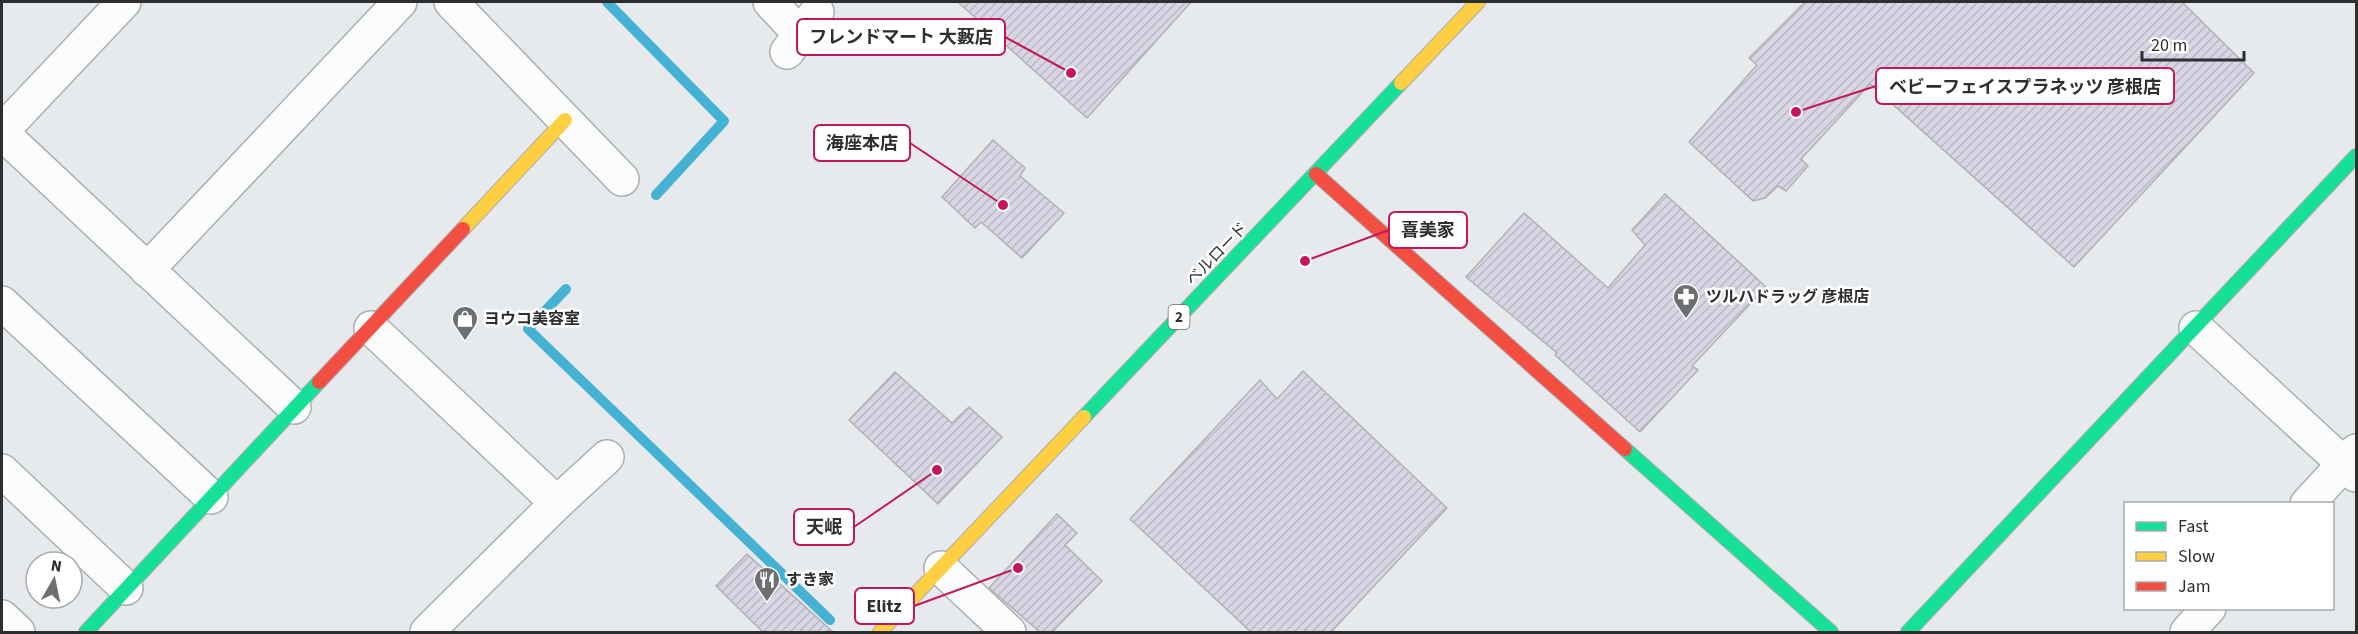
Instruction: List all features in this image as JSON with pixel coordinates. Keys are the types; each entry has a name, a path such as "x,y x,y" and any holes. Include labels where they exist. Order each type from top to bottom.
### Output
{"street":[{"path":"124,2 2,132 294,407"},
{"path":"147,270 400,2"},
{"path":"452,2 622,179"},
{"path":"770,2 801,33"},
{"name":"ベルロード","path":"880,633 1478,2"},
{"path":"86,633 294,407 565,120"},
{"path":"1908,633 2356,156"},
{"path":"1316,174 1831,633"},
{"path":"2,303 210,497"},
{"path":"371,328 557,503"},
{"path":"2196,328 2352,463 2309,502"},
{"path":"427,633 557,503 607,457"},
{"path":"2,471 126,588"},
{"path":"941,568 1009,633"},
{"path":"2187,633 2208,610"},
{"path":"2,617 18,633"}],"building":[{"path":"958,2 1191,2 1087,118"},
{"path":"1805,2 2182,2 2254,73 2074,267 1870,84 1801,159 1808,166 1786,191 1778,186 1765,198 1753,201 1689,142 1757,65 1749,58"},
{"path":"993,140 1025,168 1020,176 1064,213 1022,258 981,222 975,228 942,197"},
{"path":"1665,194 1766,287 1692,366 1698,370 1640,432 1555,355 1557,353 1466,277 1524,213 1608,288 1645,245 1632,230"},
{"path":"1303,371 1447,508 1330,633 1252,633 1130,519 1260,380 1277,399"},
{"path":"895,372 952,423 969,407 1002,437 938,504 849,420"},
{"path":"1057,514 1077,533 1065,545 1102,581 1051,633 1041,633 989,588"},
{"name":"すき家","path":"747,554 834,633 764,633 716,586"}],"waterway":[{"path":"607,2 724,121 656,195"},
{"path":"566,289 528,329 830,620"}],"traffic: fast":[{"path":"1084,417 1401,83"},
{"path":"1908,632 2356,156"},
{"path":"86,632 319,382"},
{"path":"1625,449 1831,632"}],"traffic: slow":[{"path":"1401,83 1478,2"},
{"path":"463,229 565,120"},
{"path":"880,632 1084,417"}],"traffic: jam":[{"path":"1316,174 1625,449"},
{"path":"319,382 463,229"}],"place":[{"name":"フレンドマート 大藪店","path":"1071,73"},
{"name":"ベビーフェイスプラネッツ 彦根店","path":"1796,112"},
{"name":"海座本店","path":"1003,205"},
{"name":"喜美家","path":"1305,261"},
{"name":"ツルハドラッグ 彦根店","path":"1686,320"},
{"name":"ヨウコ美容室","path":"465,342"},
{"name":"天岷","path":"937,470"},
{"name":"Elitz","path":"1018,568"},
{"name":"すき家","path":"767,603"}]}
